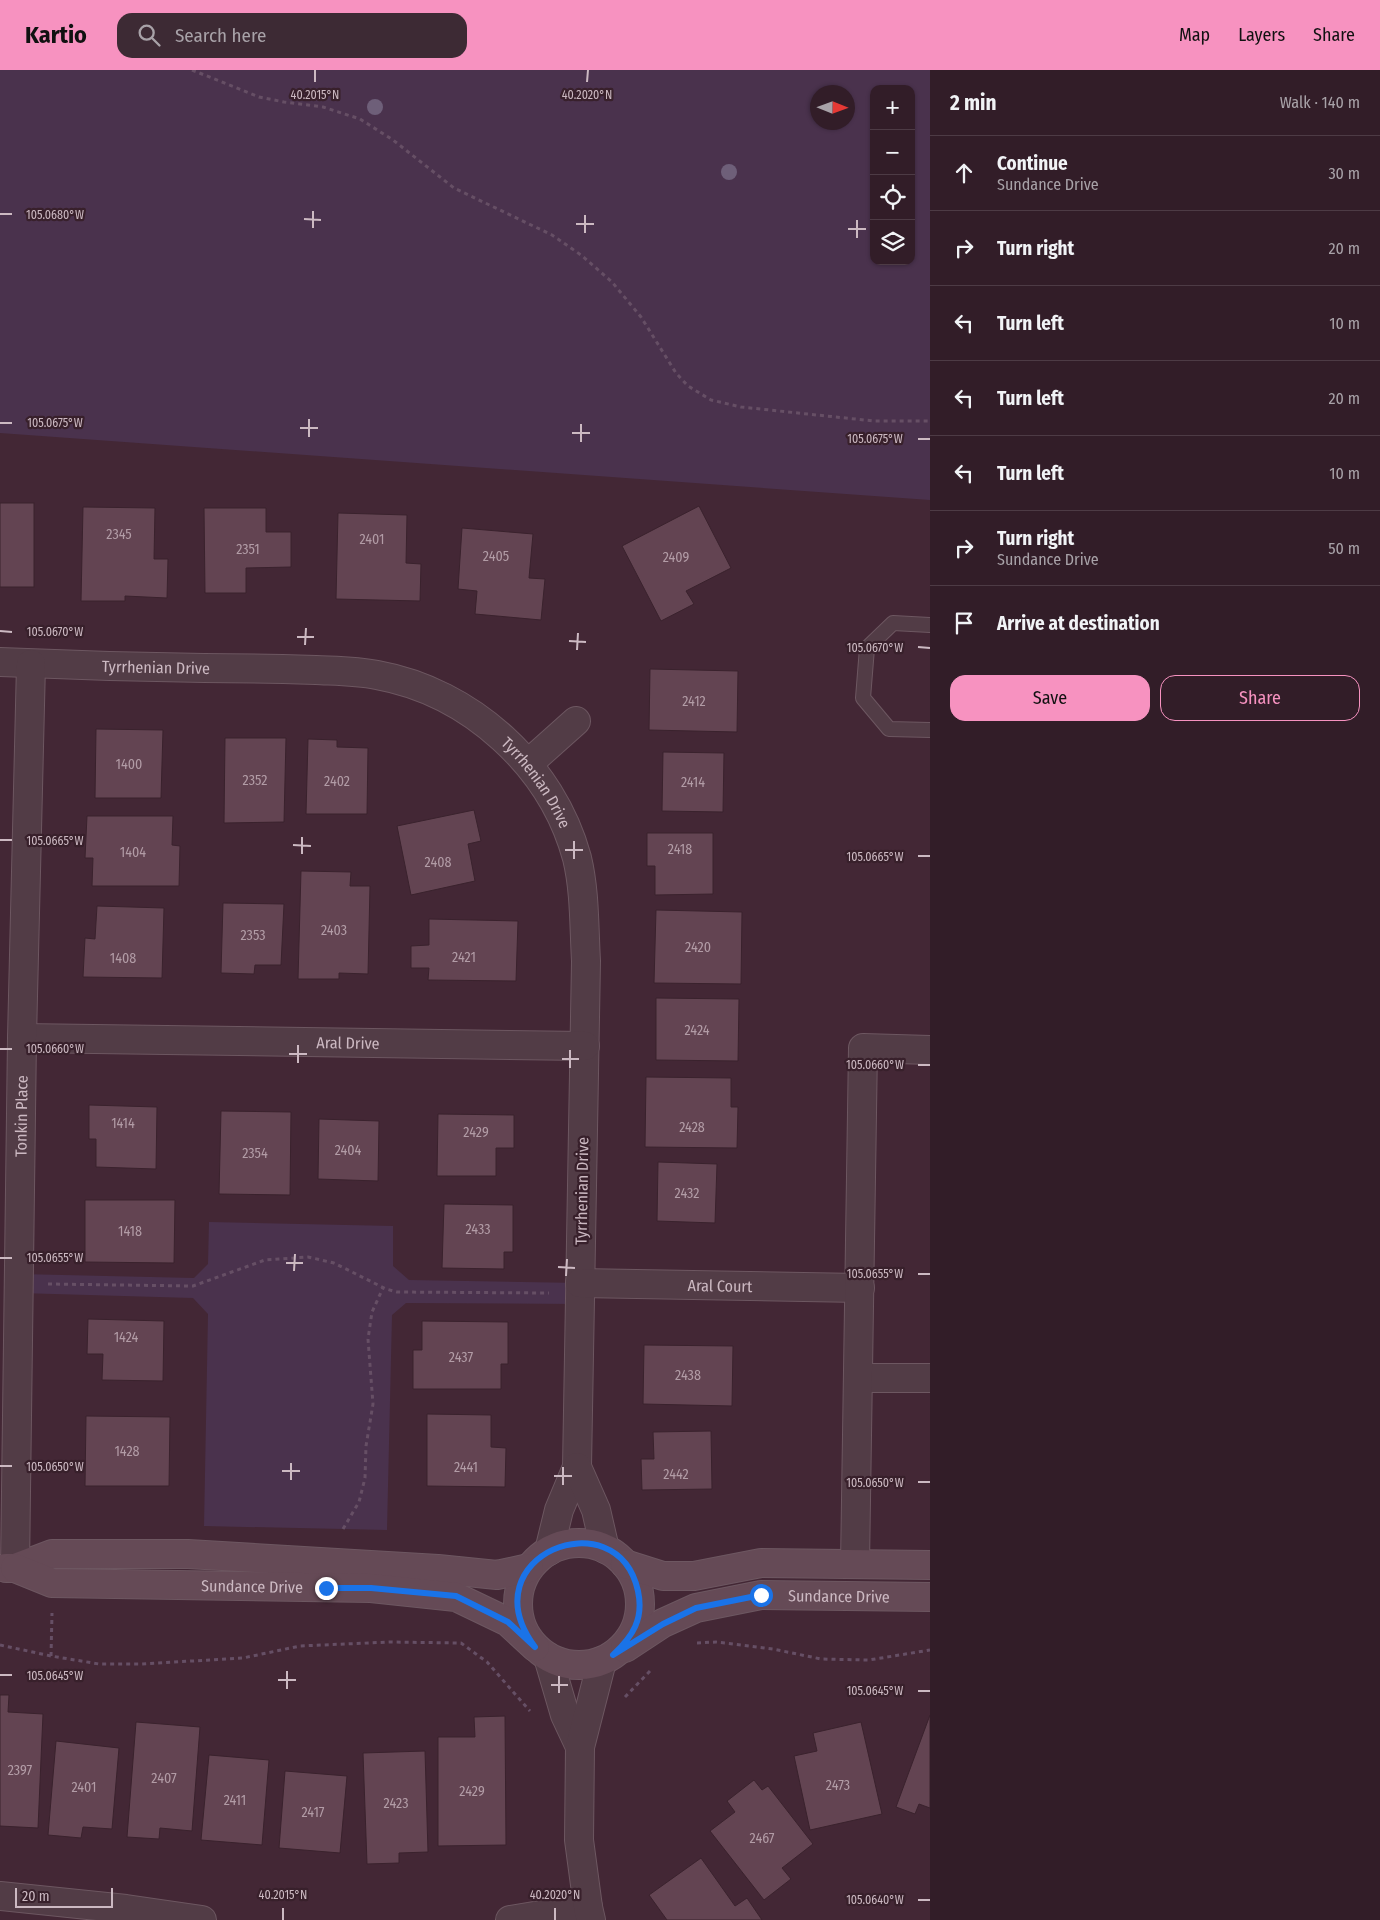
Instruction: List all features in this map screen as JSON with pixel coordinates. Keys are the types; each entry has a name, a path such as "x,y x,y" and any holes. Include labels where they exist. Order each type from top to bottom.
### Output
{"street":[{"name":"Tyrrhenian Drive","path":"0,662 276,669 376,675 410,684 457,704 502,737 529,763 550,796 560,815 576,857 581,879 586,961 585,1046 577,1467 539,1560"},
{"name":"Tonkin Place","path":"7,1568 19,1283 22,1038 31,664"},
{"path":"529,763 576,721"},
{"name":"Aral Drive","path":"22,1038 585,1046"},
{"path":"855,1564 863,1048 930,1050"},
{"name":"Aral Court","path":"580,1283 860,1288"},
{"path":"858,1378 930,1378"},
{"name":"Tyrrhenian Drive","path":"577,1467 615,1556"},
{"path":"541,1652 565,1664 584,1666 607,1658 628,1641 638,1622 640,1602 636,1581 615,1556 585,1543 563,1544 539,1560 521,1584 517,1600 519,1617 525,1634 541,1652 565,1715 580,1747"},
{"name":"Sundance Drive","path":"7,1568 52,1554 188,1554 438,1569 497,1575 539,1560"},
{"name":"Sundance Drive","path":"615,1556 663,1576 694,1576 761,1564 930,1565"},
{"name":"Sundance Drive","path":"7,1568 52,1583 371,1588 456,1596 508,1622 541,1652"},
{"name":"Sundance Drive","path":"607,1658 663,1624 696,1608 761,1595 930,1597"},
{"path":"510,1920 589,1913 579,1840 580,1747 607,1658"},
{"path":"0,1896 126,1909 202,1920"}],"lane":[{"path":"930,625 892,623 867,648 863,698 889,729 930,730"}],"path":[{"path":"192,70 259,97 323,107 360,119 387,136 454,188 552,235 581,255 612,282 642,317 676,373 688,386 711,400 741,407 874,421 930,421"},
{"path":"19,1283 193,1286 272,1258 308,1257 334,1262 383,1288 397,1292 549,1293"},
{"path":"343,1529 360,1502 365,1478 366,1446 373,1404 368,1339 372,1312 383,1288"},
{"path":"51,1656 52,1610"},
{"path":"0,1645 99,1664 158,1664 243,1658 300,1646 390,1642 461,1643 487,1662 532,1713"},
{"path":"697,1643 716,1642 773,1649 821,1659 869,1660 930,1650"},
{"path":"622,1700 654,1666"}],"shaded area":[{"path":"0,70 930,70 930,500 0,433"},
{"path":"209,1222 393,1226 393,1266 409,1280 580,1283 580,1304 406,1303 392,1315 387,1530 204,1526 208,1314 193,1298 19,1293 19,1274 194,1278 208,1264"}],"building":[{"path":"0,503 34,503 34,587 0,587"},
{"path":"699,506 731,568 686,591 694,604 661,621 622,546"},
{"path":"83,507 155,508 154,559 168,559 167,598 125,596 125,601 81,601"},
{"path":"204,508 266,508 266,532 291,532 291,567 246,568 246,593 205,593"},
{"path":"338,513 407,515 406,563 421,564 420,601 336,599"},
{"path":"462,528 533,534 529,578 545,579 541,620 475,614 477,591 458,589"},
{"path":"650,669 738,671 737,732 649,730"},
{"path":"96,729 163,730 161,798 95,798"},
{"path":"225,738 286,738 284,822 224,823"},
{"path":"308,739 337,740 337,747 368,748 367,814 306,814"},
{"path":"663,752 724,753 723,812 662,811"},
{"path":"474,810 481,841 468,844 475,881 411,895 397,826"},
{"path":"87,816 173,816 172,845 180,846 179,886 92,886 93,858 85,858"},
{"path":"647,833 713,833 713,894 655,895 655,866 647,866"},
{"path":"301,871 351,872 350,886 370,886 368,974 339,973 339,979 298,979"},
{"path":"223,903 284,904 281,965 255,965 254,974 221,973"},
{"path":"97,906 164,908 162,978 83,977 85,938 95,939"},
{"path":"656,910 742,912 741,984 654,983"},
{"path":"429,919 518,921 516,981 428,980 429,968 411,968 411,946 429,945"},
{"path":"656,998 739,999 738,1061 656,1060"},
{"path":"646,1077 731,1078 731,1107 738,1107 737,1148 645,1147"},
{"path":"89,1105 157,1107 156,1169 96,1167 96,1139 89,1139"},
{"path":"221,1111 291,1112 290,1195 219,1194"},
{"path":"438,1114 514,1115 514,1148 496,1148 496,1176 437,1176"},
{"path":"319,1119 379,1121 378,1181 318,1179"},
{"path":"658,1162 717,1164 715,1223 657,1221"},
{"path":"85,1200 175,1200 174,1263 85,1262"},
{"path":"444,1204 513,1205 513,1252 504,1252 504,1269 442,1268"},
{"path":"88,1319 164,1321 163,1381 102,1380 103,1354 87,1354"},
{"path":"422,1321 508,1322 508,1364 501,1364 501,1389 413,1389 413,1350 422,1350"},
{"path":"644,1345 733,1346 732,1406 643,1404"},
{"path":"427,1414 491,1415 491,1447 506,1448 505,1487 427,1486"},
{"path":"86,1416 170,1417 169,1486 85,1486"},
{"path":"711,1431 712,1489 642,1490 641,1459 654,1459 653,1432"},
{"path":"0,1695 9,1695 8,1712 43,1714 38,1828 0,1826"},
{"path":"930,1715 930,1808 919,1804 915,1814 896,1807"},
{"path":"505,1716 506,1845 438,1846 438,1737 475,1737 474,1717"},
{"path":"136,1722 200,1727 192,1831 160,1828 159,1839 127,1837"},
{"path":"861,1722 882,1814 810,1830 794,1756 817,1751 813,1733"},
{"path":"56,1741 119,1748 112,1829 83,1827 81,1838 48,1835"},
{"path":"425,1751 428,1852 399,1853 399,1863 367,1864 363,1753"},
{"path":"209,1755 269,1760 262,1845 201,1840"},
{"path":"285,1771 347,1776 340,1853 279,1848"},
{"path":"754,1780 762,1790 768,1786 813,1844 782,1868 791,1879 764,1900 710,1831 735,1812 727,1801"},
{"path":"701,1858 735,1906 747,1898 762,1920 667,1920 649,1895"}],"route":[{"path":"326,1588 371,1588 456,1596 508,1622 535,1647 525,1634 519,1617 517,1600 521,1584 529,1568 544,1553 563,1544 585,1543 605,1549 616,1555 625,1564 636,1581 640,1602 638,1622 628,1641 613,1655 663,1624 696,1608 761,1595"}]}
